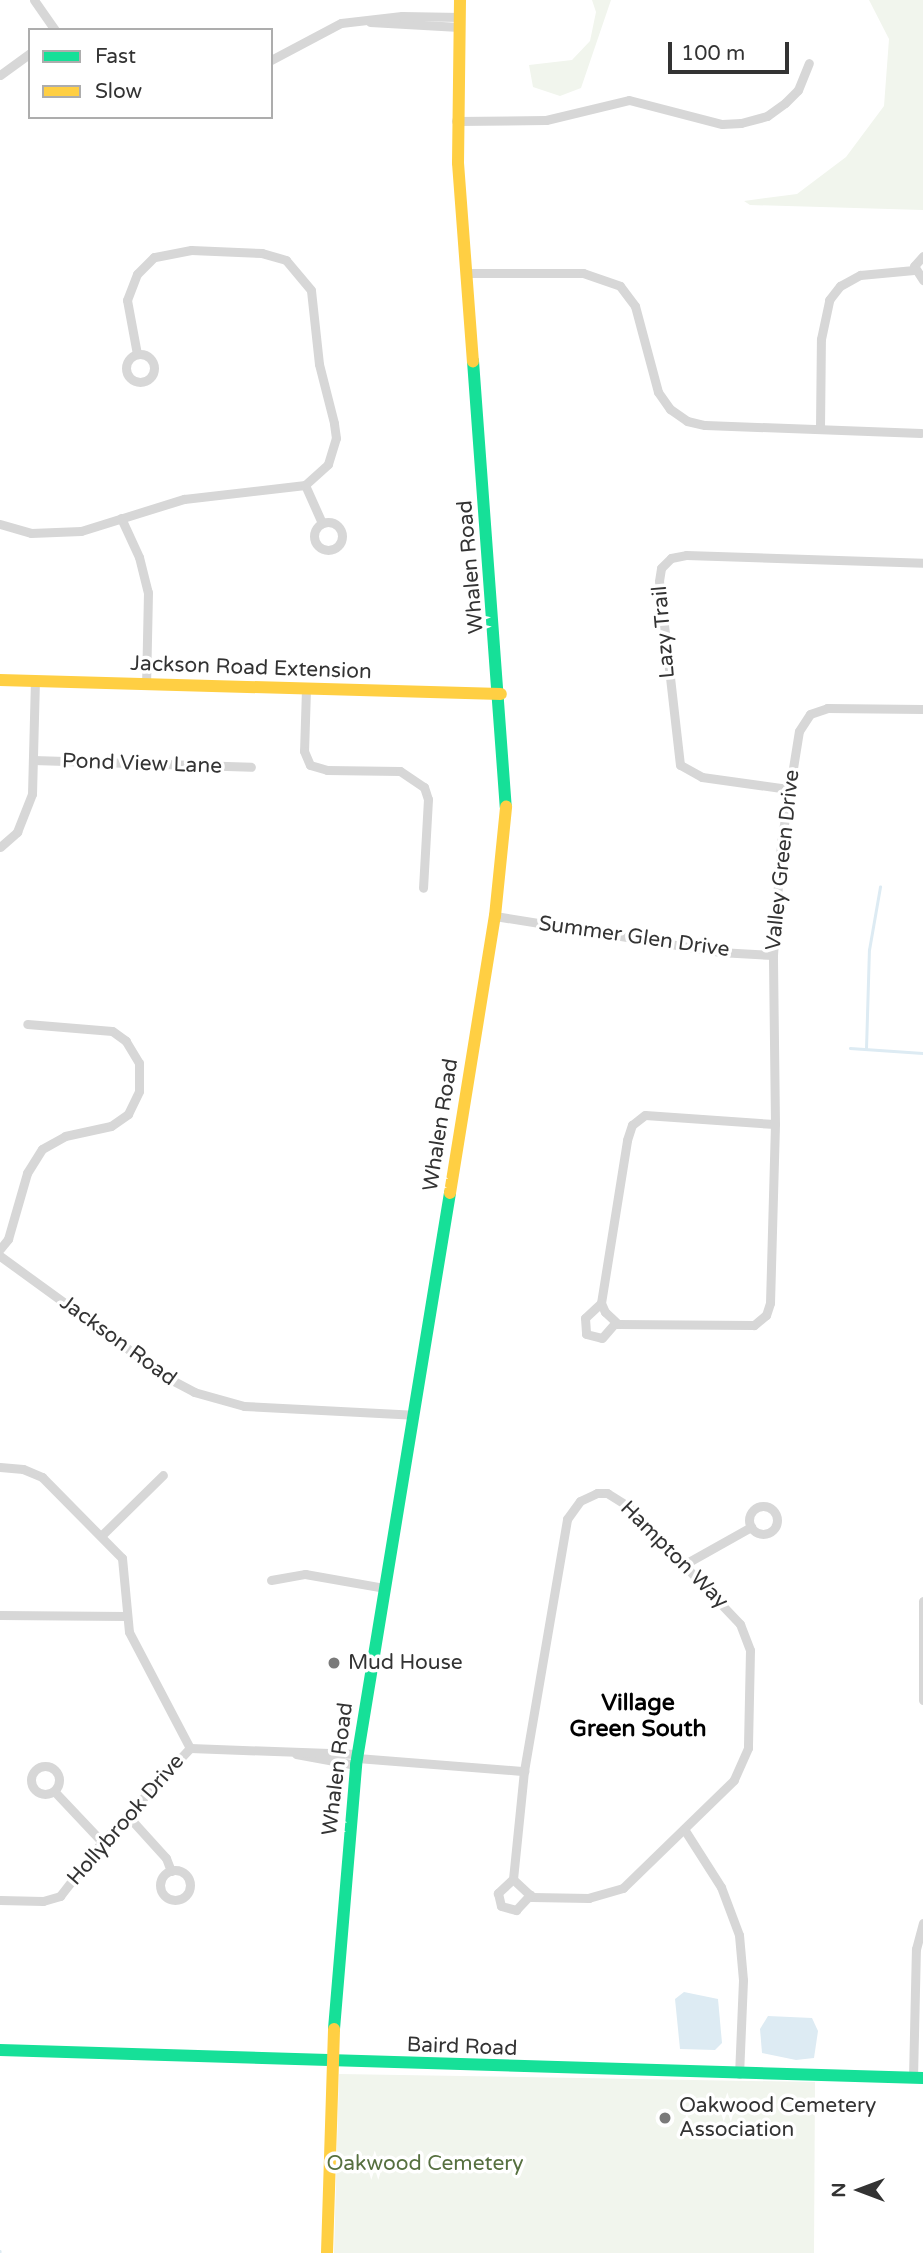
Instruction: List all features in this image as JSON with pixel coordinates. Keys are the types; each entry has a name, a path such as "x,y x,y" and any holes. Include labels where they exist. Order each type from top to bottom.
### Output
{"street":[{"path":"34,0 54,28"},
{"name":"Whalen Road","path":"327,2253 333,2063 356,1759 495,916 508,798 456,121 460,0"},
{"path":"273,59 325,29 354,20 459,22"},
{"path":"0,75 28,54"},
{"path":"456,121 536,121 629,100 722,124 741,123 785,103 798,90 809,63"},
{"path":"0,524 48,534 81,531 202,496 305,485 328,464 336,438 319,364 311,290 294,265 262,253 178,251 154,257 137,274 127,300 137,354"},
{"path":"914,270 923,256"},
{"path":"820,428 822,330 829,300 840,286 860,275 914,270"},
{"path":"914,270 923,280"},
{"path":"466,273 583,274 611,282 632,298 658,392 678,416 705,425 922,433"},
{"path":"305,485 322,523"},
{"path":"121,518 139,557 148,592 146,684"},
{"name":"Lazy Trail","path":"788,789 702,777 680,765 659,581 661,568 671,558 686,555 923,563"},
{"name":"Jackson Road Extension","path":"0,680 501,694"},
{"path":"0,847 17,832 29,808 35,681"},
{"path":"306,690 304,751 310,765 400,771 424,787 428,807 423,888"},
{"name":"Valley Green Drive","path":"775,1124 653,1115 638,1119 627,1140 601,1303 584,1318 586,1334 602,1338 615,1323 747,1326 763,1318 770,1303 775,1124 773,955 788,789 799,731 810,714 836,707 923,709"},
{"name":"Pond View Lane","path":"33,760 251,767"},
{"name":"Summer Glen Drive","path":"495,916 719,952 773,955"},
{"path":"0,1249 8,1240 27,1173 42,1149 65,1136 111,1126 128,1114 139,1091 136,1057 112,1031 27,1024"},
{"name":"Jackson Road","path":"0,1256 168,1378 194,1392 244,1406 413,1415"},
{"path":"601,1303 615,1323"},
{"path":"0,1467 23,1469 42,1477 103,1534 126,1568 127,1616 135,1644 190,1748"},
{"path":"103,1534 163,1475"},
{"name":"Hampton Way","path":"597,1493 615,1496 733,1614 750,1650 748,1748 744,1765 684,1829 612,1893 589,1898 530,1895 516,1910 500,1906 500,1888 513,1879 524,1771 564,1531 573,1508 597,1493"},
{"path":"685,1564 751,1527"},
{"path":"271,1580 305,1574 384,1588"},
{"path":"923,1601 923,1700"},
{"path":"0,1615 127,1616"},
{"name":"Hollybrook Drive","path":"0,1900 43,1901 60,1896 102,1842 190,1748 524,1771"},
{"path":"54,1791 102,1842"},
{"path":"127,1815 166,1858 171,1871"},
{"path":"684,1829 712,1869 739,1935 743,1980 739,2074"},
{"path":"513,1879 530,1895"},
{"path":"918,2078 916,1949 923,1923"},
{"name":"Baird Road","path":"0,2050 333,2063 918,2078"}],"green space":[{"path":"592,0 611,0 581,88 560,96 533,87 529,65 572,60 590,41 596,12"},
{"path":"869,0 923,0 923,210 750,205 744,201 797,194 846,157 884,106 889,39"},
{"name":"Oakwood Cemetery","path":"339,2074 815,2082 814,2253 334,2253"}],"shaded area":[{"path":"684,1992 718,1999 722,2043 715,2050 680,2049 675,1999"},
{"path":"768,2016 812,2018 818,2031 814,2058 796,2060 762,2053 760,2029"}],"waterway":[{"path":"866,1049 869,950 880,887"},
{"path":"850,1048 923,1053"}],"traffic: fast":[{"path":"473,361 506,807"},
{"path":"334,2029 356,1765 450,1193"},
{"path":"0,2050 923,2078"}],"traffic: slow":[{"path":"460,0 458,163 473,361"},
{"path":"0,680 501,694"},
{"path":"450,1193 495,916 506,807"},
{"path":"327,2253 334,2029"}],"place":[{"name":"Mud House","path":"334,1663"},
{"name":"Oakwood Cemetery Association","path":"665,2118"}],"district":[{"name":"Village Green South","path":"638,1716"}]}
